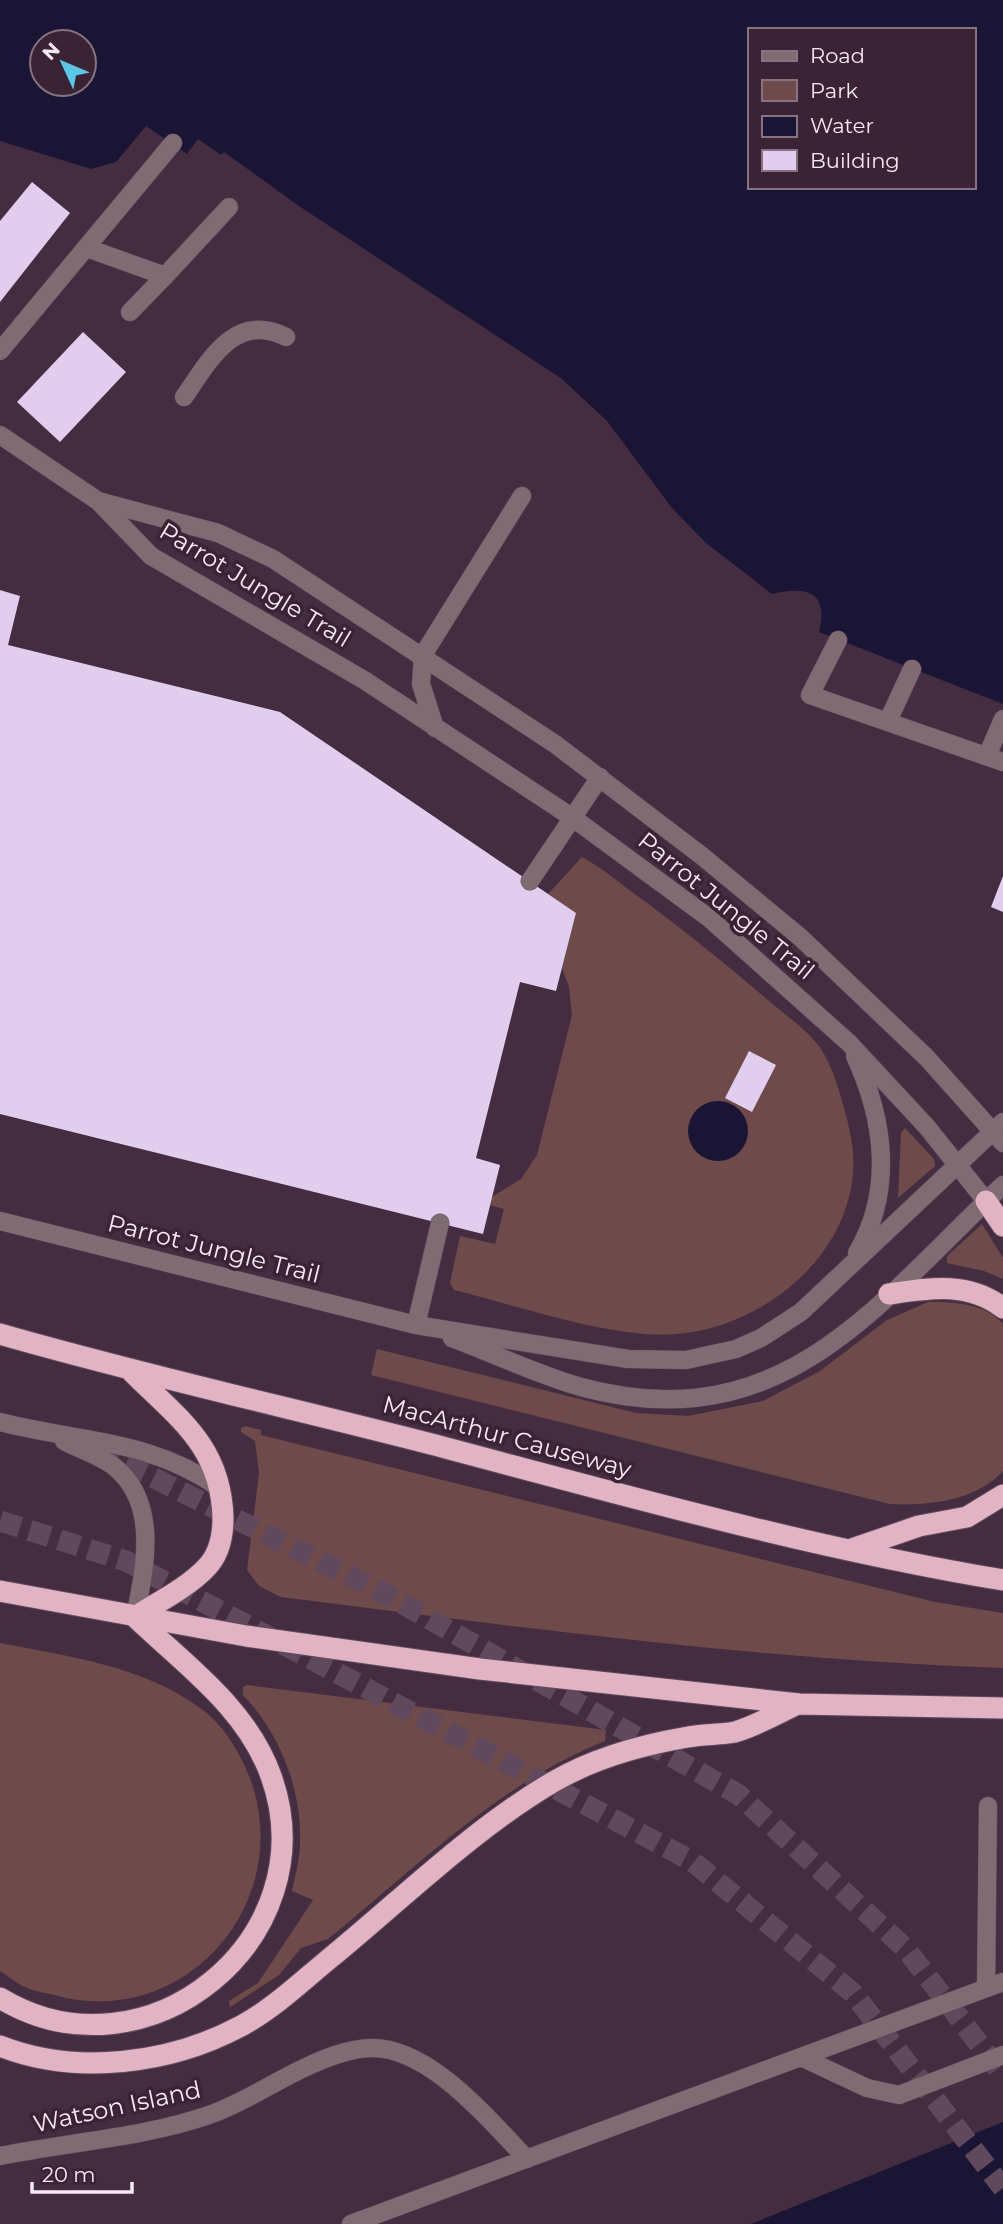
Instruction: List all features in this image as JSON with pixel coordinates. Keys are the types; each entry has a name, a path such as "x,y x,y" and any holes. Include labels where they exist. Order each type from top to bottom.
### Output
{"highway":[{"path":"986,1201 1003,1226"},
{"path":"889,1294 927,1289 964,1289 1003,1308"},
{"name":"MacArthur Causeway","path":"0,1334 131,1372 270,1402 644,1501 852,1549 1003,1580"},
{"path":"131,1372 204,1445 221,1489 223,1525 215,1555 193,1578 135,1617"},
{"path":"852,1549 919,1526 967,1517 1003,1495"},
{"path":"0,1591 135,1617 480,1669 724,1693 799,1704 1003,1708"},
{"path":"0,1998 30,2013 76,2024 126,2022 149,2017 171,2008 216,1979 249,1943 271,1899 279,1871 282,1826 272,1779 262,1753 234,1712 135,1617"},
{"path":"0,2046 58,2061 113,2062 169,2053 220,2036 243,2025 283,1997 486,1829 555,1781 631,1749 678,1739 735,1732 799,1704"}],"street":[{"path":"0,351 173,143"},
{"path":"130,312 229,207"},
{"path":"87,248 165,276"},
{"path":"184,397 214,355 239,334 261,328 286,337"},
{"path":"0,435 98,501"},
{"path":"435,728 421,684 423,655 522,496"},
{"name":"Parrot Jungle Trail","path":"0,1221 416,1325 617,1357 686,1360 736,1349 761,1338 802,1312 957,1162 1000,1132 800,937 600,778 423,655 306,579 245,545 188,523 98,501"},
{"name":"Parrot Jungle Trail","path":"98,501 150,556 294,636 573,818 709,918 849,1043 957,1162 986,1201"},
{"path":"838,640 810,695 995,759 1003,719"},
{"path":"888,722 912,669"},
{"path":"530,881 600,778"},
{"path":"846,1271 871,1225 882,1179 882,1155 870,1090 849,1043"},
{"name":"Parrot Jungle Trail","path":"416,1325 580,1387 634,1396 690,1399 743,1389 794,1369 834,1344 1003,1185"},
{"path":"416,1325 440,1223"},
{"path":"0,1422 51,1435 139,1448 178,1461 221,1489"},
{"path":"51,1435 109,1463 127,1478 135,1491 141,1506 146,1547 135,1617"},
{"path":"351,2224 994,1985 988,1806"},
{"name":"Watson Island","path":"0,2156 150,2130 208,2115 234,2105 319,2061 370,2048 402,2054 430,2069 466,2097 527,2159"},
{"path":"801,2057 867,2088 899,2095 1003,2055"}],"green space":[{"path":"582,857 683,930 805,1031 829,1062 847,1117 853,1154 852,1182 844,1212 831,1240 813,1265 790,1287 765,1305 737,1319 707,1329 677,1334 652,1334 596,1327 454,1290 450,1283 460,1236 495,1244 504,1209 490,1205 492,1197 521,1179 537,1155 572,1015 569,987 562,968 576,913 548,894"},
{"path":"905,1128 934,1159 935,1166 898,1198 901,1133"},
{"path":"982,1224 1003,1258 1003,1279 984,1271 947,1263 947,1256"},
{"path":"928,1302 958,1303 978,1308 996,1317 1003,1324 1003,1471 992,1481 965,1495 920,1504 890,1504 371,1375 377,1349 636,1413 688,1416 763,1401 820,1371 887,1320"},
{"path":"246,1426 261,1430 261,1435 935,1602 1003,1613 1003,1668 731,1650 551,1631 281,1597 259,1586 247,1570 259,1473 255,1441 241,1432 241,1428"},
{"path":"0,1643 130,1672 178,1694 209,1715 224,1731 251,1781 260,1827 257,1871 242,1912 218,1947 186,1975 148,1994 105,2001 58,1996 27,1988 0,1971"},
{"path":"247,1685 606,1730 605,1741 567,1759 494,1803 328,1939 301,1948 279,1975 230,2007 229,2001 258,1983 313,1900 292,1891 300,1849 300,1823 293,1783 268,1727 243,1695 243,1687"}],"water":[{"path":"0,0 1003,0 1003,704 819,632 821,608 818,600 805,592 772,594 706,543 672,508 607,421 562,379 299,206 224,152 221,155 198,139 187,154 146,126 116,162 91,169 0,141"},
{"path":"712,1101 724,1101 743,1114 748,1131 746,1143 735,1156 724,1161 712,1161 693,1148 688,1137 688,1125 701,1106"},
{"path":"1003,2122 1003,2224 751,2224"}],"building":[{"path":"32,182 70,213 0,302 0,221"},
{"path":"83,332 126,372 60,442 17,402"},
{"path":"0,590 20,596 8,645 280,712 576,913 556,991 520,982 476,1158 500,1165 483,1234 0,1114"},
{"path":"1003,876 1003,912 991,907"},
{"path":"749,1051 776,1065 752,1112 725,1098"}],"tunnel":[{"path":"98,1450 380,1591 739,1795 906,1949 1003,2075"},
{"path":"0,1521 126,1561 692,1861 853,1993 1003,2188"}]}
